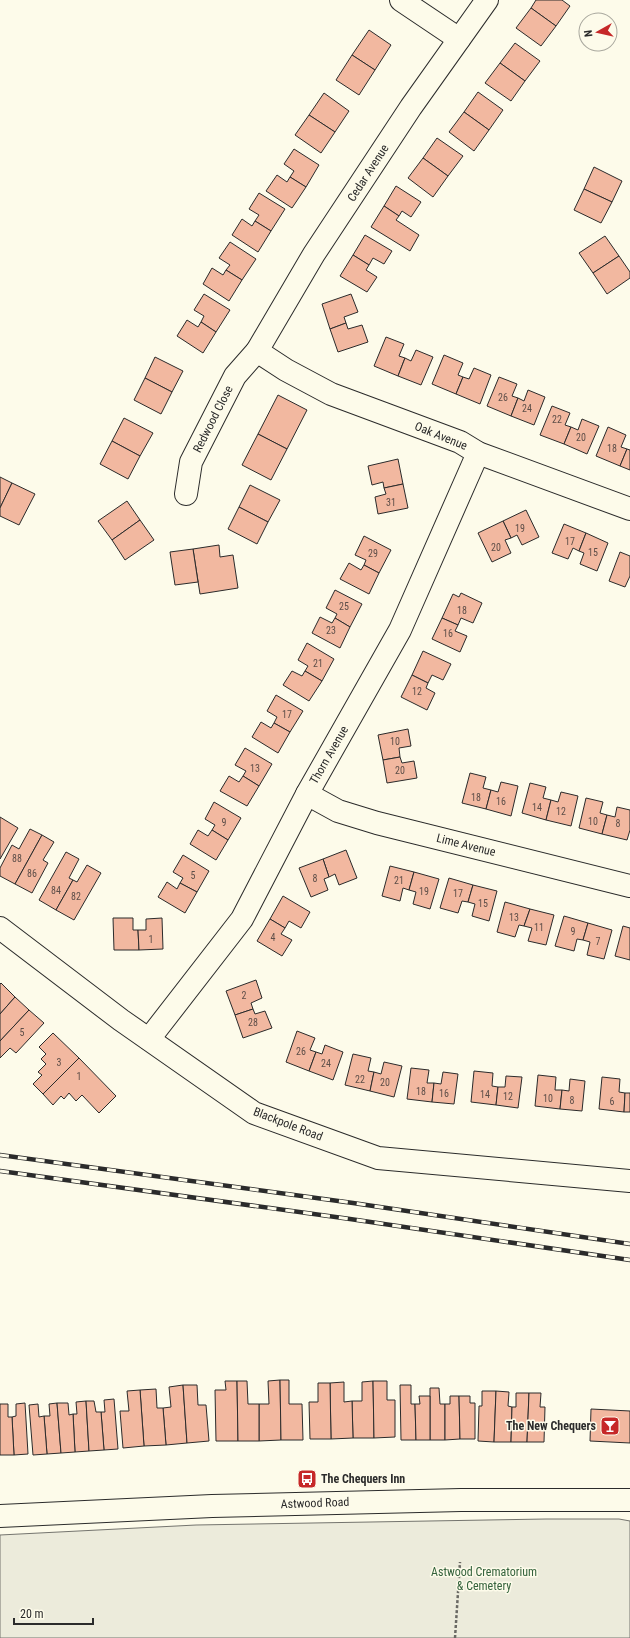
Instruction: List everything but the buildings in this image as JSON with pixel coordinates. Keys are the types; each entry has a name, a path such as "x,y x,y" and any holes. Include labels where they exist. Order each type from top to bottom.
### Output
{"street":[{"path":"401,0 459,39"},
{"name":"Cedar Avenue","path":"257,351 314,254 411,107 487,0"},
{"name":"Oak Avenue","path":"257,351 286,370 331,394 460,442 478,453 630,509"},
{"name":"Redwood Close","path":"186,494 191,462 235,376 257,351"},
{"name":"Thorn Avenue","path":"149,1039 242,919 307,794 400,630 478,453"},
{"name":"Lime Avenue","path":"307,794 338,811 377,823 630,886"},
{"name":"Blackpole Road","path":"0,928 149,1039 254,1113 378,1158 630,1181"},
{"name":"Astwood Road","path":"0,1516 212,1506 461,1500 630,1500"}],"path":[{"path":"455,1638 460,1562"}],"green space":[{"name":"Astwood Crematorium & Cemetery","path":"619,1519 630,1521 630,1638 0,1638 0,1535 196,1525"}],"railway":[{"path":"0,1155 353,1203 630,1244"},
{"path":"0,1171 350,1219 630,1260"}],"place":[{"name":"The New Chequers","path":"610,1426"},
{"name":"The Chequers Inn","path":"307,1479"}]}
